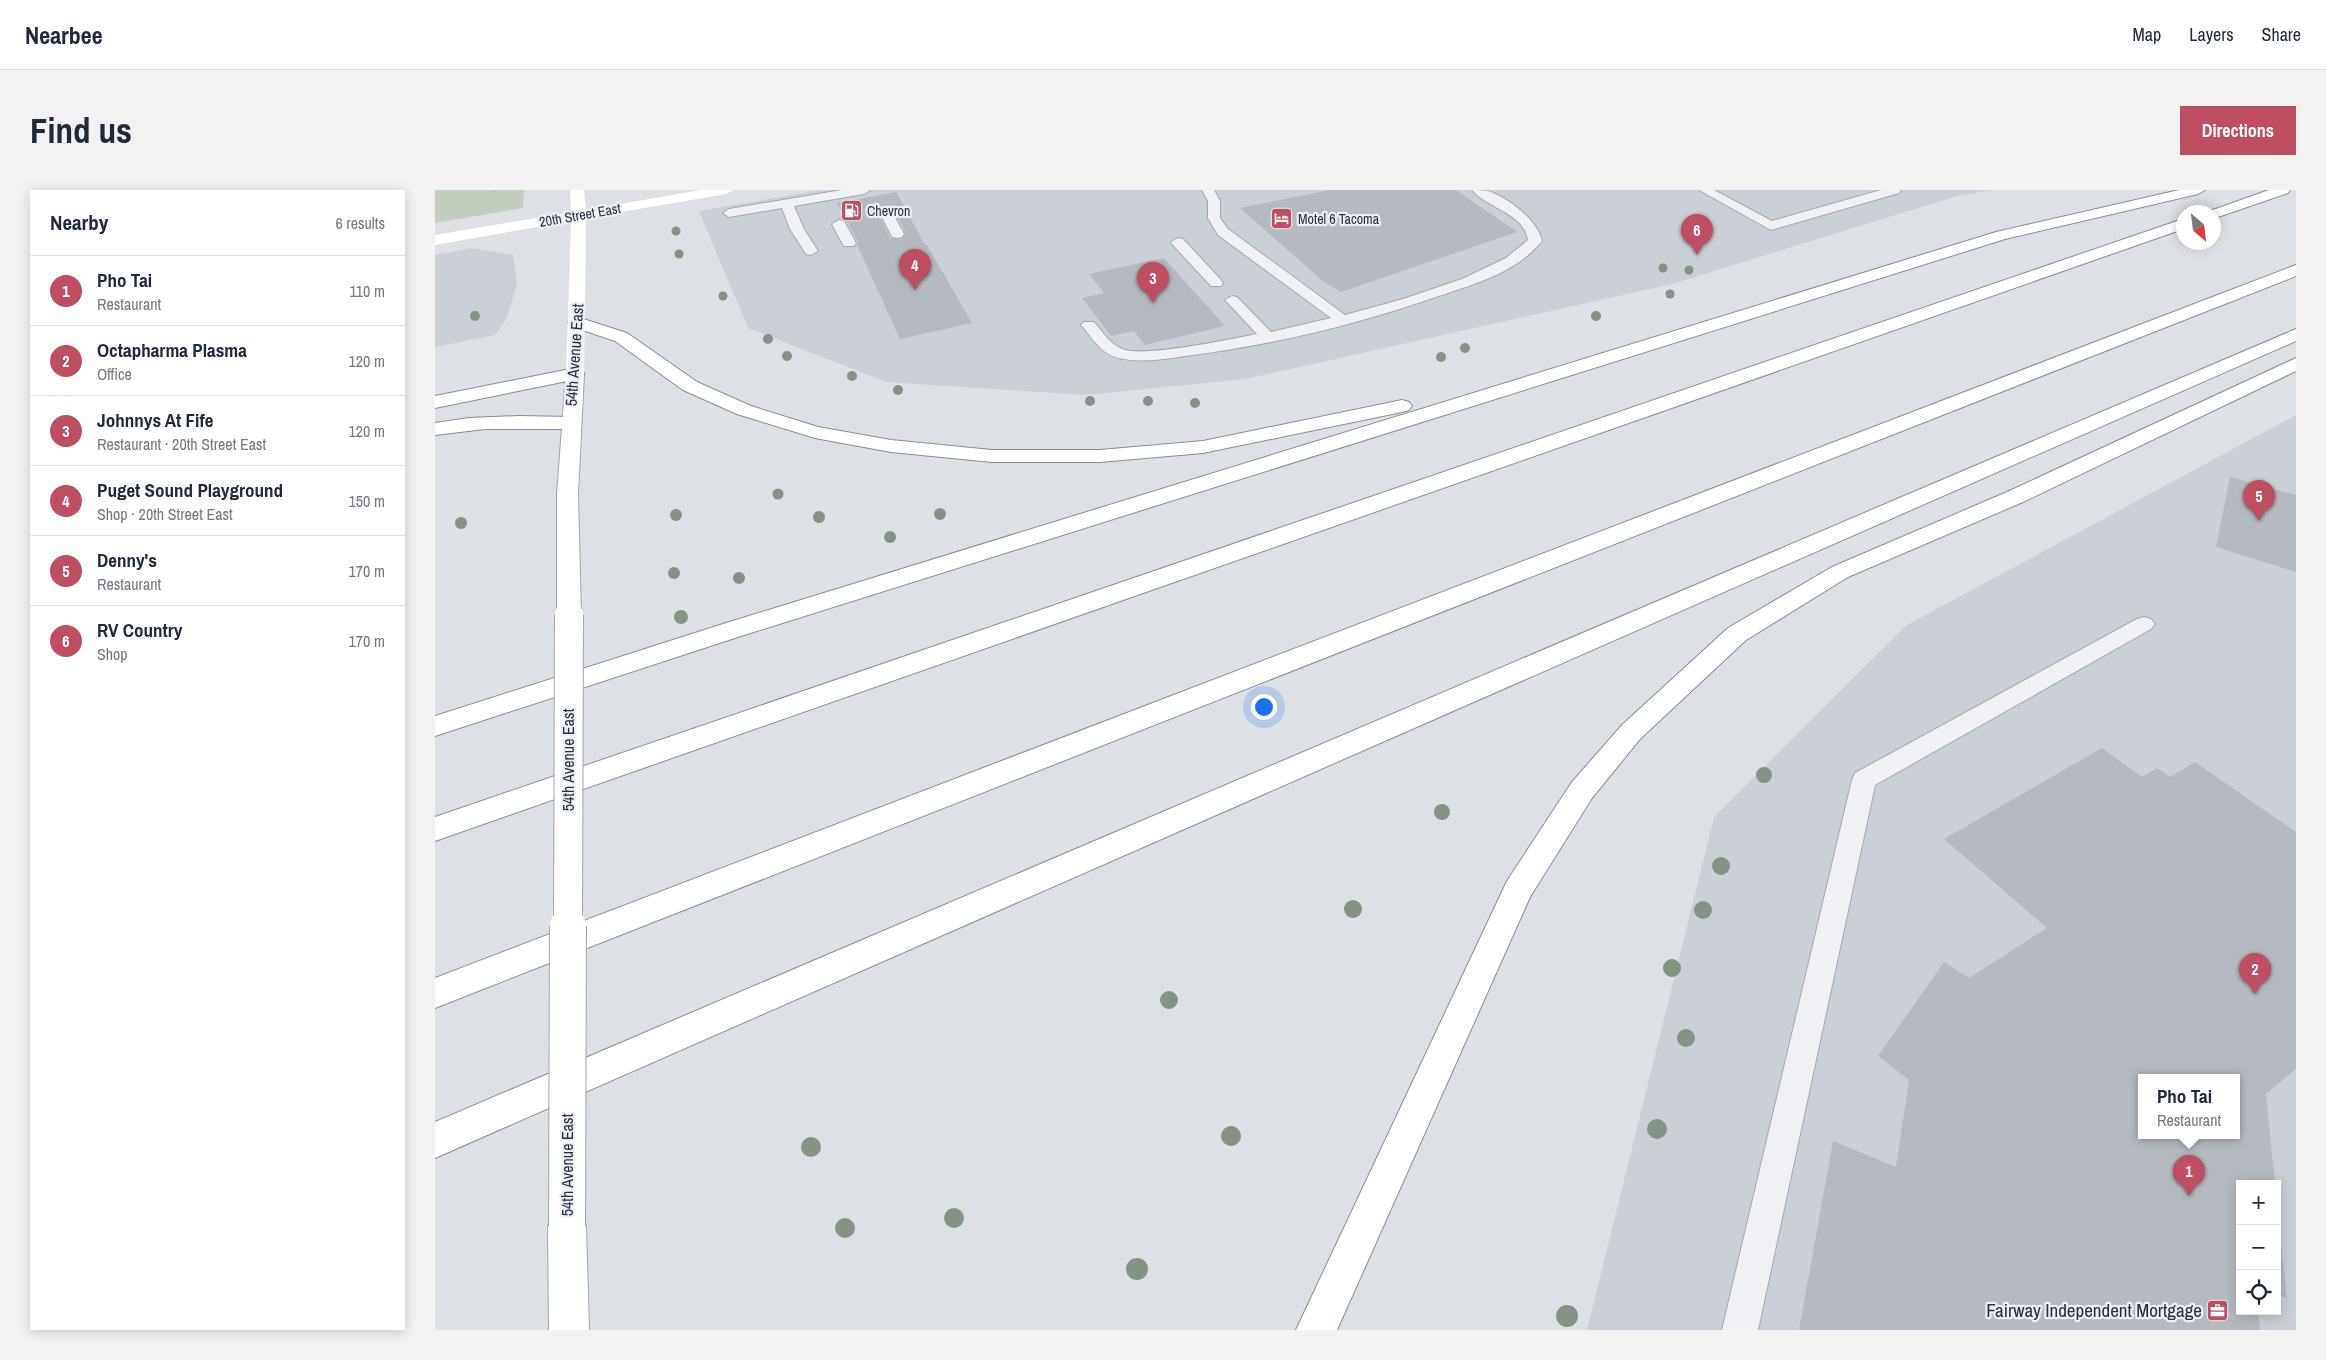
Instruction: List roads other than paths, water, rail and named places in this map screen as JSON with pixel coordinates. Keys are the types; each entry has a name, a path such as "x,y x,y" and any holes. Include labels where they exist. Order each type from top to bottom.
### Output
{"main road":[{"name":"54th Avenue East","path":"569,1330 567,1226 569,615 566,540 569,423 575,374 577,322 578,190"},
{"name":"20th Street East","path":"435,240 726,190"},
{"path":"435,726 732,630 1589,365 2001,235 2198,190"},
{"path":"2221,211 2283,190"},
{"path":"435,829 2176,226"},
{"path":"435,993 2296,270"},
{"path":"577,322 621,337 690,386 744,410 815,432 891,446 992,456 1100,456 1203,447 1273,434 1589,365"},
{"path":"435,1140 2296,334"},
{"path":"1317,1330 1518,890 1582,790 1631,732 1737,634 1840,572 2015,497 2296,364"},
{"path":"435,402 575,374"},
{"path":"435,429 458,424 511,421 569,423"}],"lane":[{"path":"729,213 786,203 801,195 828,200 864,190"},
{"path":"1208,190 1214,201 1213,218 1223,232 1343,320"},
{"path":"1089,325 1108,349 1125,355 1148,355 1269,338 1343,320 1441,291 1473,279 1505,263 1529,248 1535,241 1532,228 1518,216 1478,190"},
{"path":"1705,190 1771,226 1895,190"},
{"path":"786,203 797,229 811,251"},
{"path":"887,215 897,234"},
{"path":"839,224 849,243"},
{"path":"1178,242 1216,283"},
{"path":"1232,300 1269,338"},
{"path":"1740,1330 1864,780 2144,624"}],"place":[{"name":"Chevron","path":"851,211"},
{"name":"Motel 6 Tacoma","path":"1282,219"},
{"name":"RV Country","path":"1697,255"},
{"name":"Puget Sound Playground","path":"915,290"},
{"name":"Johnnys At Fife","path":"1153,303"},
{"name":"Denny's","path":"2259,521"},
{"name":"Octapharma Plasma","path":"2255,994"},
{"name":"Pho Tai","path":"2189,1196"},
{"name":"Fairway Independent Mortgage","path":"2218,1310"}]}
